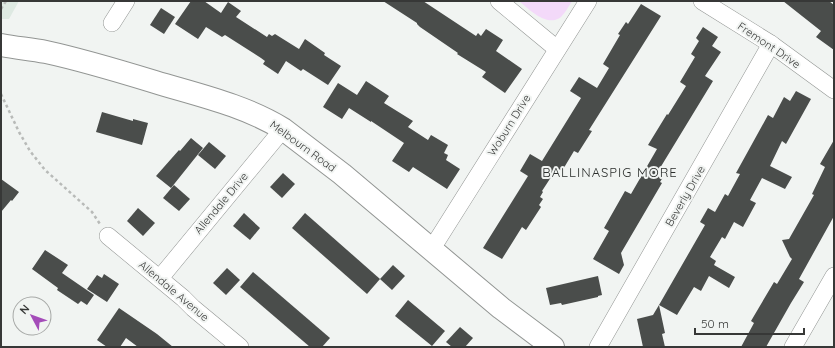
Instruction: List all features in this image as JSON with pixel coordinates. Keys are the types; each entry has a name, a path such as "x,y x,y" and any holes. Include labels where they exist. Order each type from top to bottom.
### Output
{"street":[{"path":"112,23 126,1"},
{"path":"499,1 557,49"},
{"name":"Woburn Drive","path":"431,250 588,1"},
{"name":"Fremont Drive","path":"702,1 771,44 834,90"},
{"name":"Beverly Drive","path":"598,347 771,44"},
{"name":"Melbourn Road","path":"1,45 46,52 88,62 218,100 261,116 283,129 342,174 501,308 553,347"},
{"name":"Allendale Drive","path":"160,278 283,129"},
{"name":"Allendale Avenue","path":"108,236 160,278 240,347"},
{"path":"793,347 834,276"}],"path":[{"path":"1,9 6,1"},
{"path":"1,94 30,151 45,170 92,212 108,236"}],"shaded area":[{"path":"1,1 19,1 9,19 1,19"},
{"path":"519,1 572,1 561,17 556,20 550,20 538,16"}],"building":[{"path":"191,1 204,1 221,13 228,2 241,11 236,17 267,37 269,34 272,36 275,34 299,49 305,39 325,53 324,55 341,66 328,85 303,69 301,71 286,61 278,74 263,64 265,61 261,58 225,35 222,37 206,27 198,39 175,24"},
{"path":"383,1 423,1 476,36 478,33 481,36 486,29 503,40 496,51 522,69 505,93 482,77 486,72 457,54 458,53 420,27 417,23"},
{"path":"783,1 829,1 834,5 834,50 816,37 821,31"},
{"path":"641,4 661,16 589,130 592,131 578,153 574,151 562,171 557,168 542,191 543,192 540,197 543,199 539,205 541,207 526,230 522,227 502,259 483,248 528,176 520,171 530,154 542,161 581,98 570,91 579,77 597,88 609,68 603,64 620,35 618,34 626,22 628,24"},
{"path":"161,8 175,17 164,34 150,25"},
{"path":"703,27 718,37 712,46 721,52 705,76 713,81 657,173 663,177 660,182 662,183 621,253 624,265 619,274 593,259 609,231 604,228 625,191 631,194 657,149 648,145 686,86 680,82 695,57 691,54 699,41 696,38"},
{"path":"366,81 389,96 384,103 413,121 408,127 428,140 431,135 448,145 444,153 448,155 446,160 460,169 447,189 413,167 409,172 392,161 404,143 371,121 349,108 342,119 323,107 338,83 357,95"},
{"path":"796,91 811,99 786,144 782,141 770,166 792,177 785,189 762,178 750,200 756,203 743,227 734,222 725,239 722,237 710,257 716,261 714,265 735,277 729,288 709,276 701,291 694,287 677,315 659,305 705,225 700,222 708,208 715,212 725,194 728,196 740,174 736,173 768,115 773,118 784,97 790,101"},
{"path":"102,112 133,121 133,119 148,123 142,145 96,132"},
{"path":"191,138 203,148 171,188 156,176"},
{"path":"834,140 834,216 799,279 804,282 766,347 741,347 754,323 751,321 774,282 777,284 792,259 782,240 789,239 814,195 812,194 825,167 820,164"},
{"path":"209,142 226,156 215,169 198,155"},
{"path":"283,173 295,184 282,198 270,187"},
{"path":"1,179 19,192 1,212"},
{"path":"174,185 190,199 179,211 163,198"},
{"path":"138,208 155,223 143,236 127,221"},
{"path":"244,213 260,228 250,240 233,226"},
{"path":"305,213 380,279 367,294 292,228"},
{"path":"45,250 68,265 62,273 94,295 87,305 81,301 78,304 57,290 58,288 32,269"},
{"path":"393,265 405,276 392,290 380,279"},
{"path":"227,268 240,280 226,295 213,283"},
{"path":"253,272 330,338 322,347 310,347 240,287"},
{"path":"104,274 119,284 107,302 87,289 97,275 102,278"},
{"path":"598,276 602,295 562,305 561,303 550,305 546,288"},
{"path":"408,300 445,331 432,346 395,316"},
{"path":"659,305 665,333 662,334 665,347 643,347 637,319 653,315"},
{"path":"119,308 173,347 138,347 126,338 120,347 107,347 97,340"},
{"path":"460,327 473,338 465,347 452,347 446,342"}],"district":[{"name":"BALLINASPIG MORE","path":"610,172"}]}
